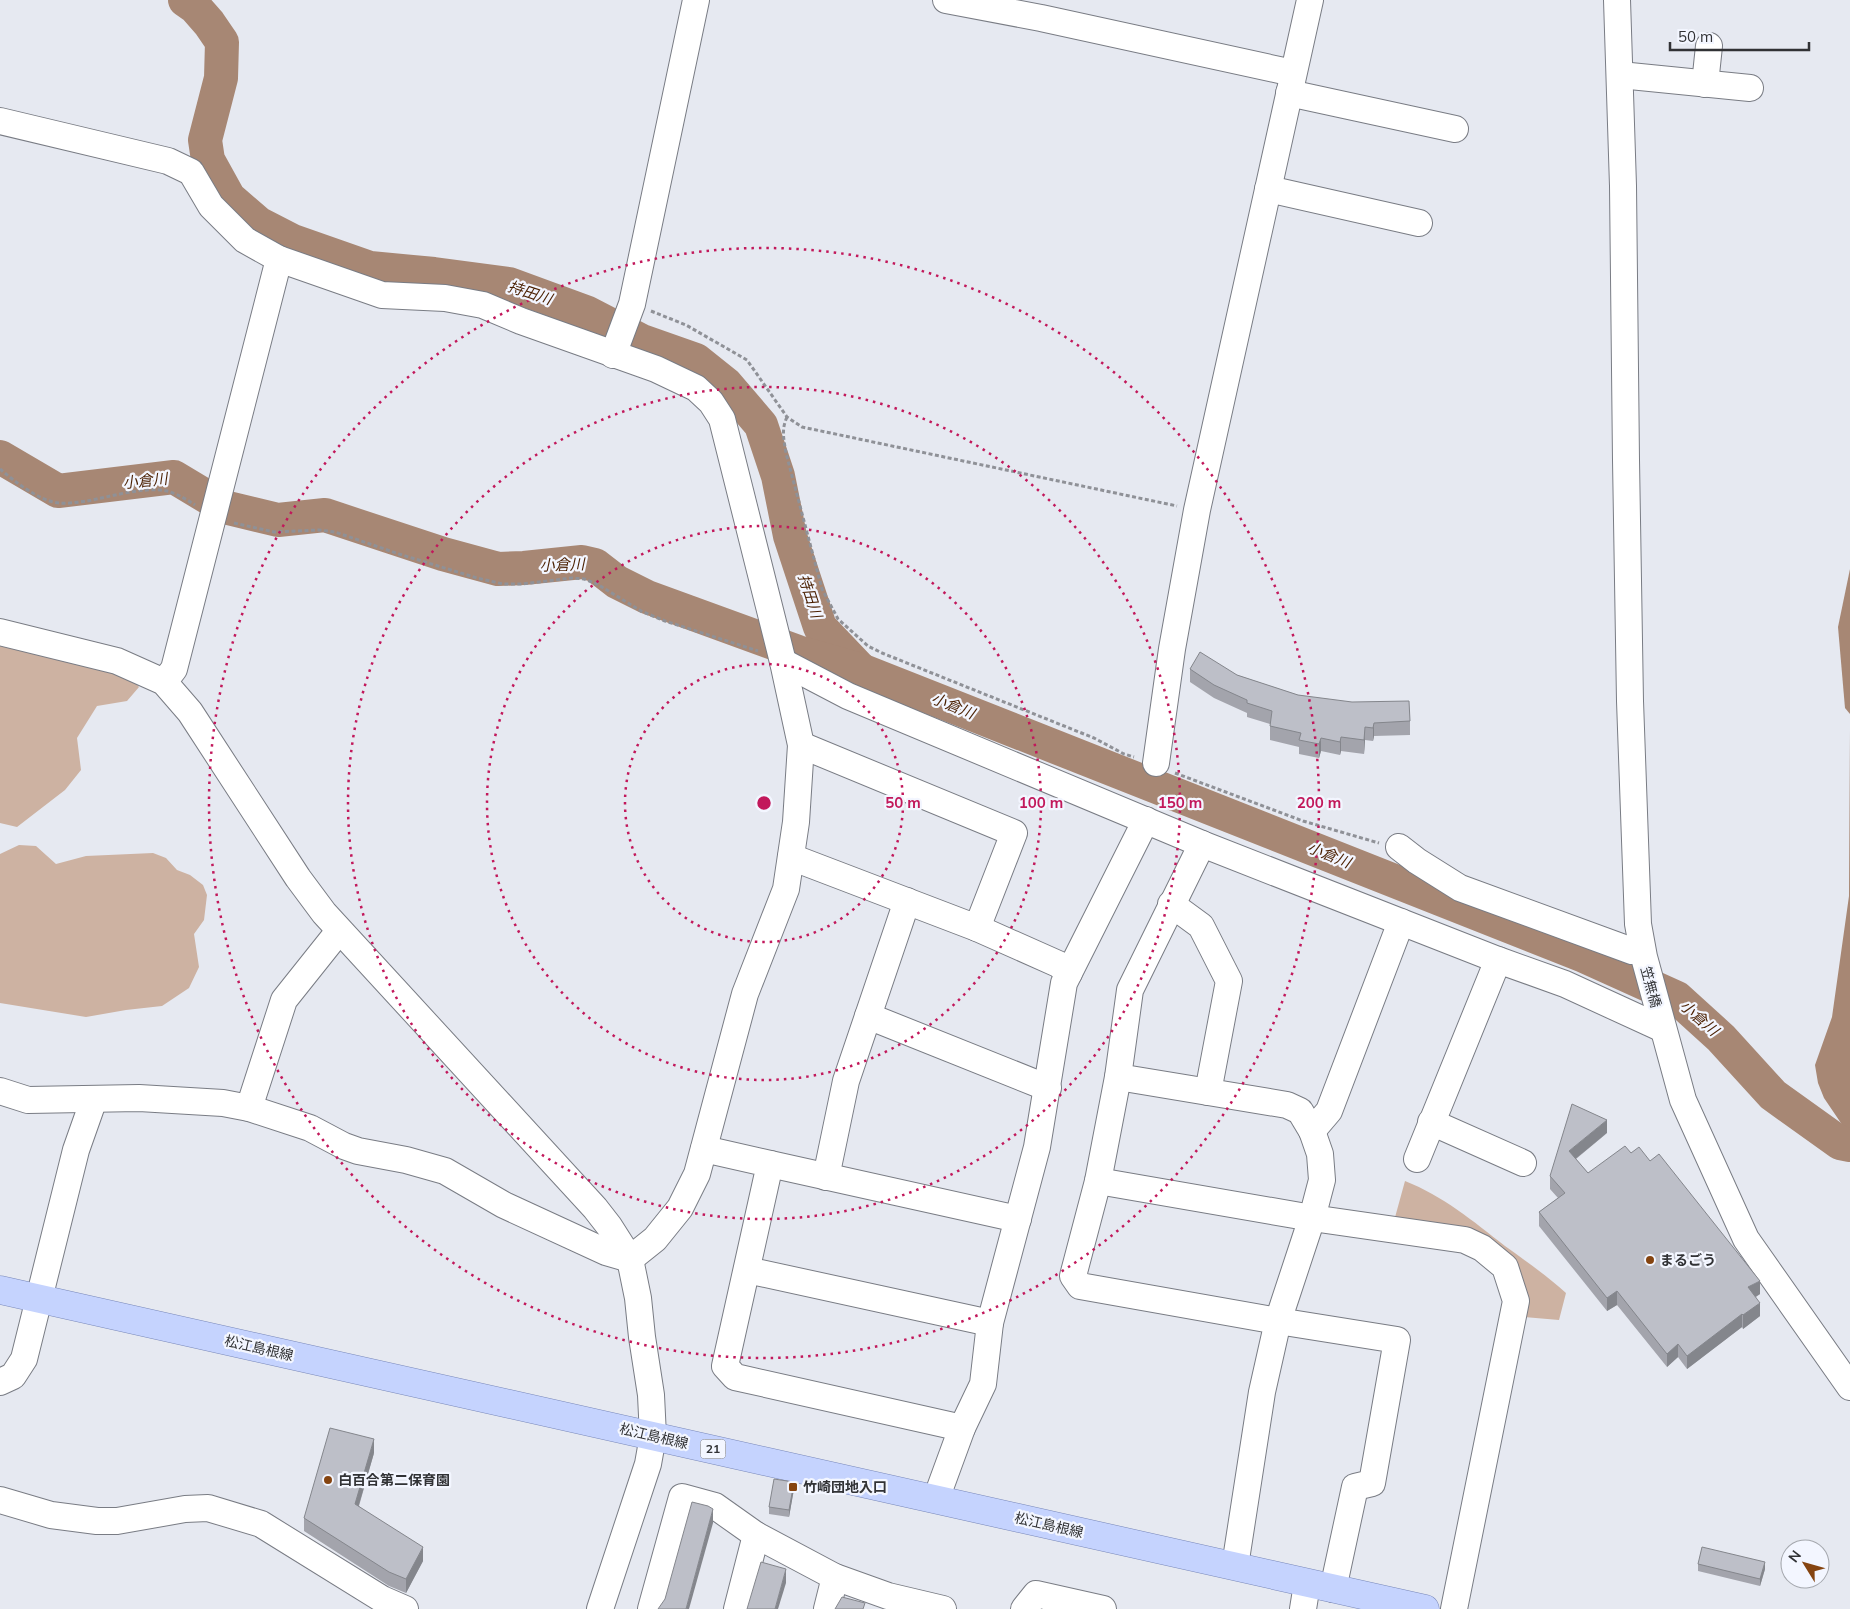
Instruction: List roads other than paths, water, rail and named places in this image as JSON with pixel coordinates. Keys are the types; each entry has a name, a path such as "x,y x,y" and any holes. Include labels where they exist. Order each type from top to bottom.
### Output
{"main road":[{"name":"松江島根線","path":"0,1290 1236,1566 1314,1594 1425,1609"}],"street":[{"path":"614,351 631,307 696,0"},
{"path":"946,0 1050,20 1291,83 1455,129"},
{"path":"1156,763 1172,650 1197,510 1310,0"},
{"name":"笠無橋","path":"1617,0 1623,186 1626,470 1638,954 1661,1023 1683,1100 1746,1239 1850,1387"},
{"path":"1706,84 1709,46"},
{"path":"1620,75 1750,88"},
{"path":"0,121 168,161 191,172 211,206 245,240 279,259 382,295 445,298 483,305 614,351 696,388 711,402 722,419 783,659 801,744 796,822 786,889 744,994 697,1174 680,1208 655,1238 630,1259"},
{"path":"1267,193 1419,223"},
{"path":"164,682 174,669 279,259"},
{"path":"0,632 117,661 164,682 190,712 298,878 339,931 595,1208 630,1259 638,1298 651,1395 653,1436 648,1464 600,1609"},
{"path":"783,659 848,696 1202,844 1661,1023"},
{"path":"801,744 1014,833 977,928"},
{"path":"936,1500 962,1428 983,1384 990,1323 1037,1147 1064,983 1146,820"},
{"path":"1202,844 1130,990 1118,1077 1098,1180 1073,1276 1080,1286 1397,1340 1372,1483 1355,1486 1314,1594"},
{"path":"1399,847 1417,861 1460,888 1638,954"},
{"path":"791,858 977,928 1058,964 1068,973"},
{"path":"826,1176 846,1081 907,901"},
{"path":"1171,904 1201,926 1229,981 1208,1092"},
{"path":"1312,1131 1329,1111 1401,922"},
{"path":"248,1108 284,1000 339,931"},
{"path":"1417,1159 1498,960"},
{"path":"868,1016 1048,1088"},
{"path":"1118,1077 1288,1105 1300,1111 1312,1131 1320,1154 1322,1180 1312,1218 1278,1321 1262,1392 1236,1566"},
{"path":"0,1091 28,1100 139,1098 223,1103 248,1108 310,1128 344,1146 358,1151 406,1160 445,1171 504,1205 606,1252 630,1259"},
{"path":"0,1382 13,1376 24,1359 53,1235 76,1150 94,1099"},
{"path":"1431,1122 1523,1163"},
{"path":"704,1149 1018,1219"},
{"path":"770,1164 725,1366 735,1377 962,1428"},
{"path":"1098,1180 1312,1218 1465,1240 1482,1248 1504,1266 1516,1301 1454,1609"},
{"path":"747,1270 990,1323"},
{"path":"651,1609 682,1497 715,1506 756,1535 835,1577 888,1596 943,1609"},
{"path":"0,1500 51,1515 97,1521 117,1520 185,1509 208,1508 261,1524 382,1599 405,1609"},
{"path":"737,1609 756,1535"},
{"path":"827,1609 835,1577"},
{"path":"1024,1609 1036,1594 1103,1609"}],"waterway":[{"name":"持田川","path":"185,0 195,7 222,42 221,78 205,140 208,160 229,198 258,223 293,241 370,268 509,284 588,313 642,341 696,360 726,384 761,425 778,476 790,536 820,627 861,670"},
{"name":"小倉川","path":"0,457 58,491 174,477 224,507 278,520 325,515 443,554 498,569 582,562 595,565 617,582 647,597 798,652 861,670 1584,956 1677,998 1721,1038 1773,1095 1840,1143 1850,1145"}],"place":[{"name":"まるごう","path":"1650,1260"},
{"name":"白百合第二保育園","path":"328,1480"},
{"name":"竹崎団地入口","path":"793,1487"}]}
